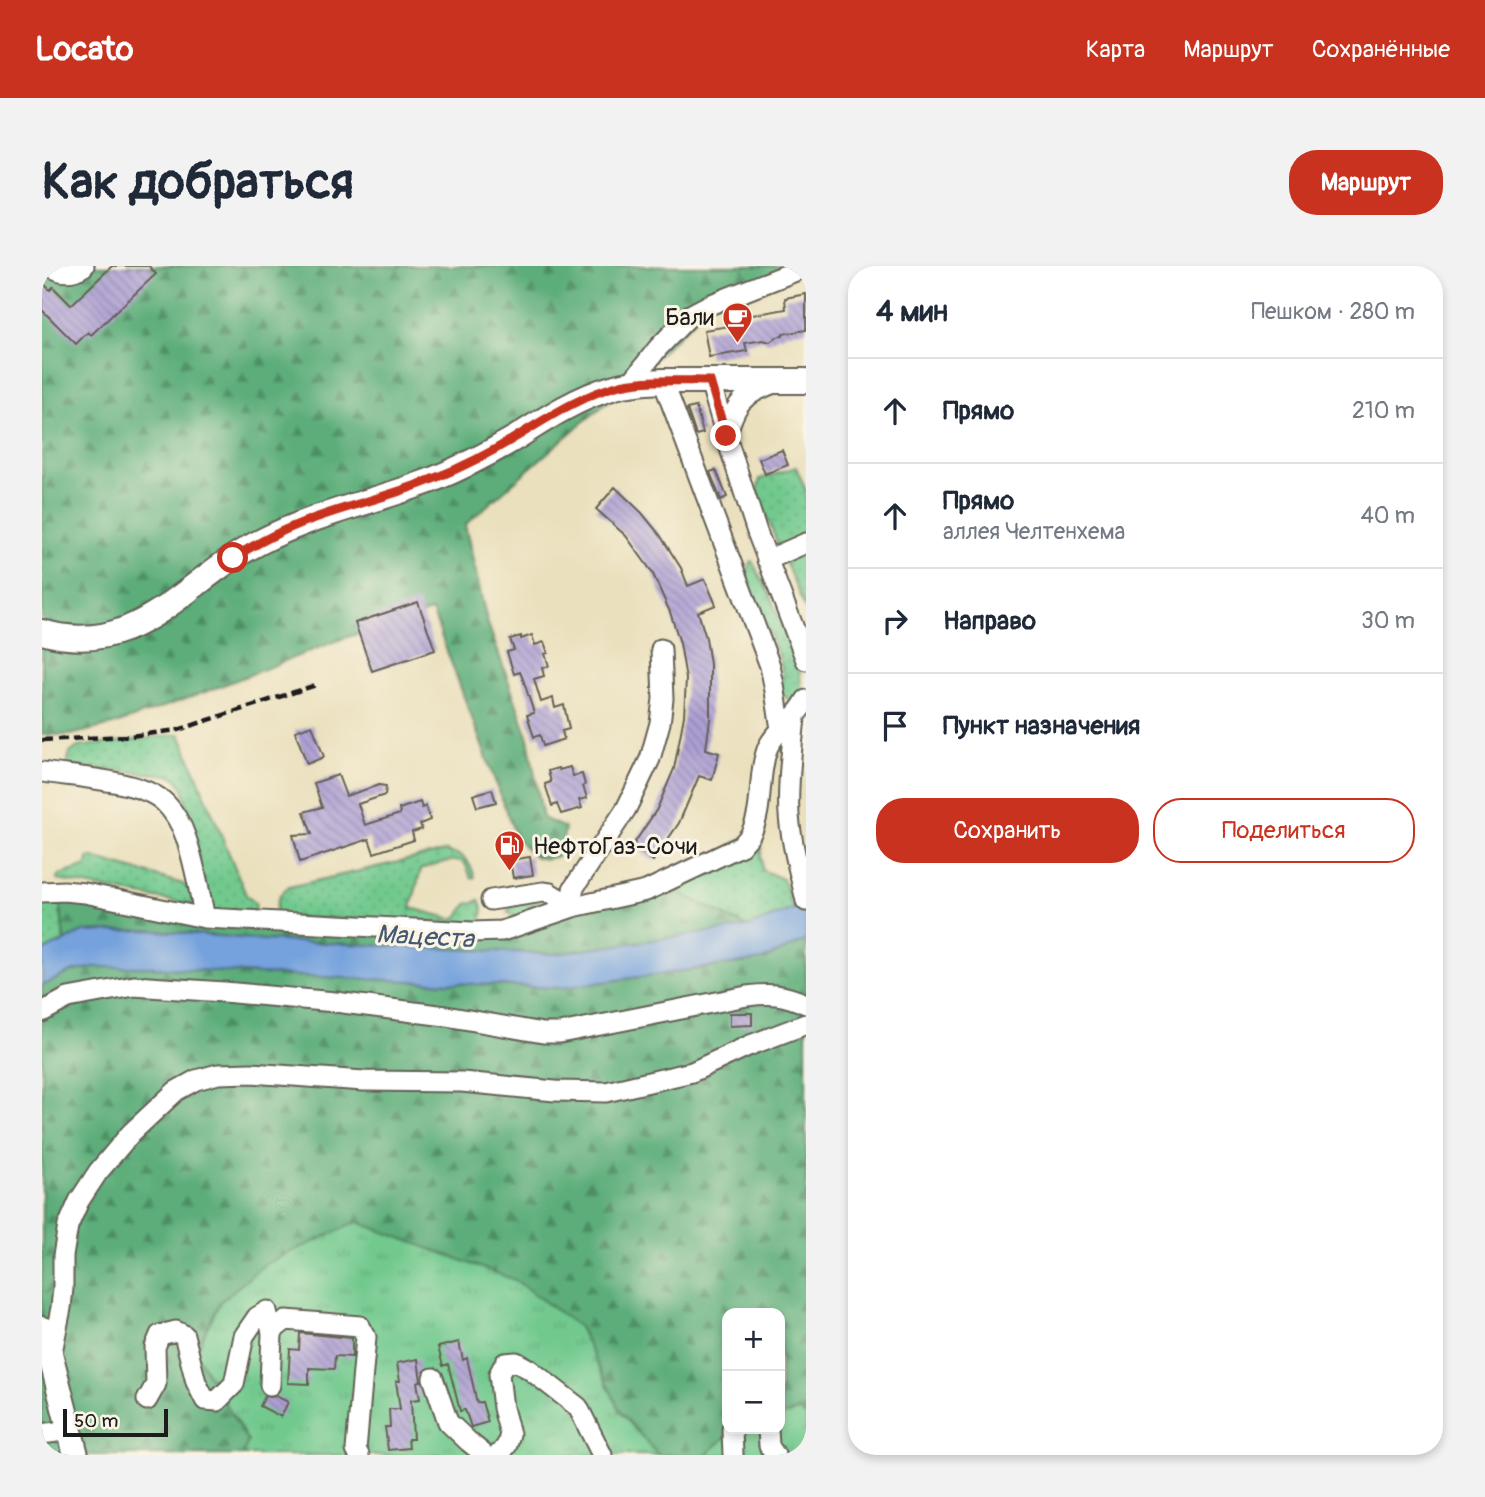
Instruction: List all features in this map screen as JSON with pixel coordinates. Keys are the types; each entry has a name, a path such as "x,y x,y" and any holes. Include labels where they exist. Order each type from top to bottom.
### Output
{"main road":[{"path":"42,632 82,638 112,634 140,624 257,543 300,523 432,480 515,438 547,417 614,387 663,381 806,382"},
{"path":"42,1329 76,1455"}],"street":[{"path":"50,266 67,273 84,266"},
{"path":"630,384 657,348 690,315 806,267"},
{"path":"663,381 770,666 774,685 794,715 789,814 806,901"},
{"path":"710,381 767,559 806,660"},
{"path":"726,436 735,410 744,398 779,382"},
{"path":"767,559 806,543"},
{"path":"573,907 573,889 626,809 650,759 660,723 663,699 661,649"},
{"path":"42,892 85,893 203,912 472,932 502,931 573,907 646,891 740,846 751,834 759,801 760,779 769,746 794,715"},
{"path":"42,772 134,786 162,800 178,819 186,837 203,912"},
{"path":"491,900 543,892 573,907"},
{"path":"42,1012 68,998 134,986 335,1002 560,1033 769,993 788,996 806,1004"},
{"path":"51,1357 64,1288 63,1256 68,1226 79,1201 98,1172 131,1133 176,1091 196,1080 218,1074 251,1073 364,1081 462,1082 555,1091 606,1092 692,1072 748,1046 806,1024"},
{"path":"147,1400 156,1384 155,1347 160,1335 177,1331 184,1335 196,1382 205,1401 216,1401 234,1384 244,1336 257,1317 267,1311 272,1333 270,1385"},
{"path":"272,1333 286,1320 360,1326 366,1337 356,1450 359,1455"},
{"path":"497,1455 507,1445 510,1434 503,1408 499,1374 505,1363 516,1362 578,1407 602,1455"},
{"path":"433,1378 448,1422 485,1455"},
{"path":"42,1434 70,1430"},
{"path":"732,1434 733,1455"},
{"path":"768,1434 769,1446 775,1455"}],"green space":[{"path":"42,266 806,266 709,305 630,384 465,525 487,621 527,733 543,818 565,828 560,855 539,858 526,849 516,837 432,611 344,638 113,725 70,735 42,735"},
{"path":"796,467 806,491 806,538 780,550 757,492 760,479"},
{"path":"806,549 806,611 784,559"},
{"path":"752,561 769,593 799,669 802,694 795,701 786,698 781,691 783,674 780,659 746,576"},
{"path":"180,734 246,895 256,904 254,912 210,913 183,788 176,778 169,775 66,766 70,753 78,747"},
{"path":"751,834 762,836 762,870 783,879 793,909 747,927 663,884"},
{"path":"447,851 466,860 475,877 471,878 466,865 460,861 443,862 421,869 411,908 453,919 459,916 467,904 480,900 483,911 481,923 275,917 280,896 289,887"},
{"path":"88,858 183,884 191,892 194,905 57,880 60,875 87,866"},
{"path":"663,884 747,927 554,954 263,940 149,930 83,932 64,941 60,898 205,918 472,932"},
{"path":"42,892 60,898 64,941 42,952"},
{"path":"541,901 539,907 515,917 507,912 517,904"},
{"path":"806,940 806,1417 798,1411 785,1415 785,1308 722,1308 722,1434 729,1434 706,1455 658,1455 621,1413 579,1327 357,1222 265,1264 220,1303 195,1352 248,1442 243,1455 42,1455 42,986 71,972 94,967 153,967 560,988 762,960"},
{"path":"357,1222 515,1280 579,1327 621,1413 658,1455 243,1455 248,1441 195,1352 220,1302 265,1264"},
{"path":"799,1411 806,1417 806,1455 706,1455 729,1434 785,1434 785,1415"}],"water":[{"path":"806,904 806,940 762,960 560,988 153,967 94,967 71,972 42,986 42,952 83,932 149,930 263,940 554,954 747,927"}],"building":[{"path":"112,266 149,266 156,274 91,335 88,332 76,344 42,310 42,282 50,290 53,287 71,305"},
{"path":"806,294 806,330 783,334 770,342 763,340 745,343 747,351 709,357 704,330 742,324 741,317 786,309 785,298"},
{"path":"696,407 703,433 696,435 687,409"},
{"path":"782,450 788,465 765,474 759,459"},
{"path":"716,470 727,497 721,500 710,472"},
{"path":"615,487 660,535 681,568 688,586 705,579 716,605 698,612 710,664 710,719 706,749 719,753 712,780 699,776 679,823 653,861 633,845 657,809 674,769 684,716 686,679 680,643 652,572 626,536 596,509"},
{"path":"418,602 435,650 372,671 355,623"},
{"path":"532,635 535,645 544,642 548,653 545,654 549,666 542,668 544,676 534,679 541,702 553,698 555,708 564,705 569,729 562,731 564,739 543,746 540,735 534,737 527,715 534,713 520,672 514,674 507,652 514,650 510,639"},
{"path":"312,725 324,757 307,764 295,731"},
{"path":"570,767 573,776 582,774 587,798 579,800 582,808 561,814 557,804 552,806 545,784 551,782 548,771"},
{"path":"338,775 346,796 379,785 386,786 385,795 358,804 365,825 400,814 399,809 420,802 422,808 426,806 430,820 420,824 422,829 412,832 414,840 374,853 369,839 300,862 293,835 312,834 304,812 322,807 314,783"},
{"path":"492,789 496,802 477,807 473,795"},
{"path":"530,857 533,875 513,878 510,860"},
{"path":"730,1013 752,1013 752,1025 730,1026"},
{"path":"300,1333 352,1338 352,1357 335,1356 334,1369 309,1368 309,1384 288,1383 290,1349 299,1350"},
{"path":"459,1342 463,1360 467,1358 477,1403 482,1402 488,1422 471,1427 465,1410 460,1411 448,1364 443,1366 438,1347"},
{"path":"418,1359 421,1381 417,1382 420,1399 411,1400 413,1439 408,1439 409,1448 388,1450 385,1427 390,1427 389,1409 400,1409 396,1381 400,1381 397,1363"},
{"path":"265,1396 276,1396 288,1402 281,1417 260,1406"}],"railway":[{"path":"42,740 130,736 178,730 316,685"}],"place":[{"name":"Бали","path":"737,344"},
{"name":"НефтоГаз-Сочи","path":"510,873"}],"route":[{"path":"233,558 257,543 300,523 432,480 515,438 547,417 601,391 624,384 710,381 726,436"}],"water label":[{"name":"Мацеста","path":"425,937"}]}
